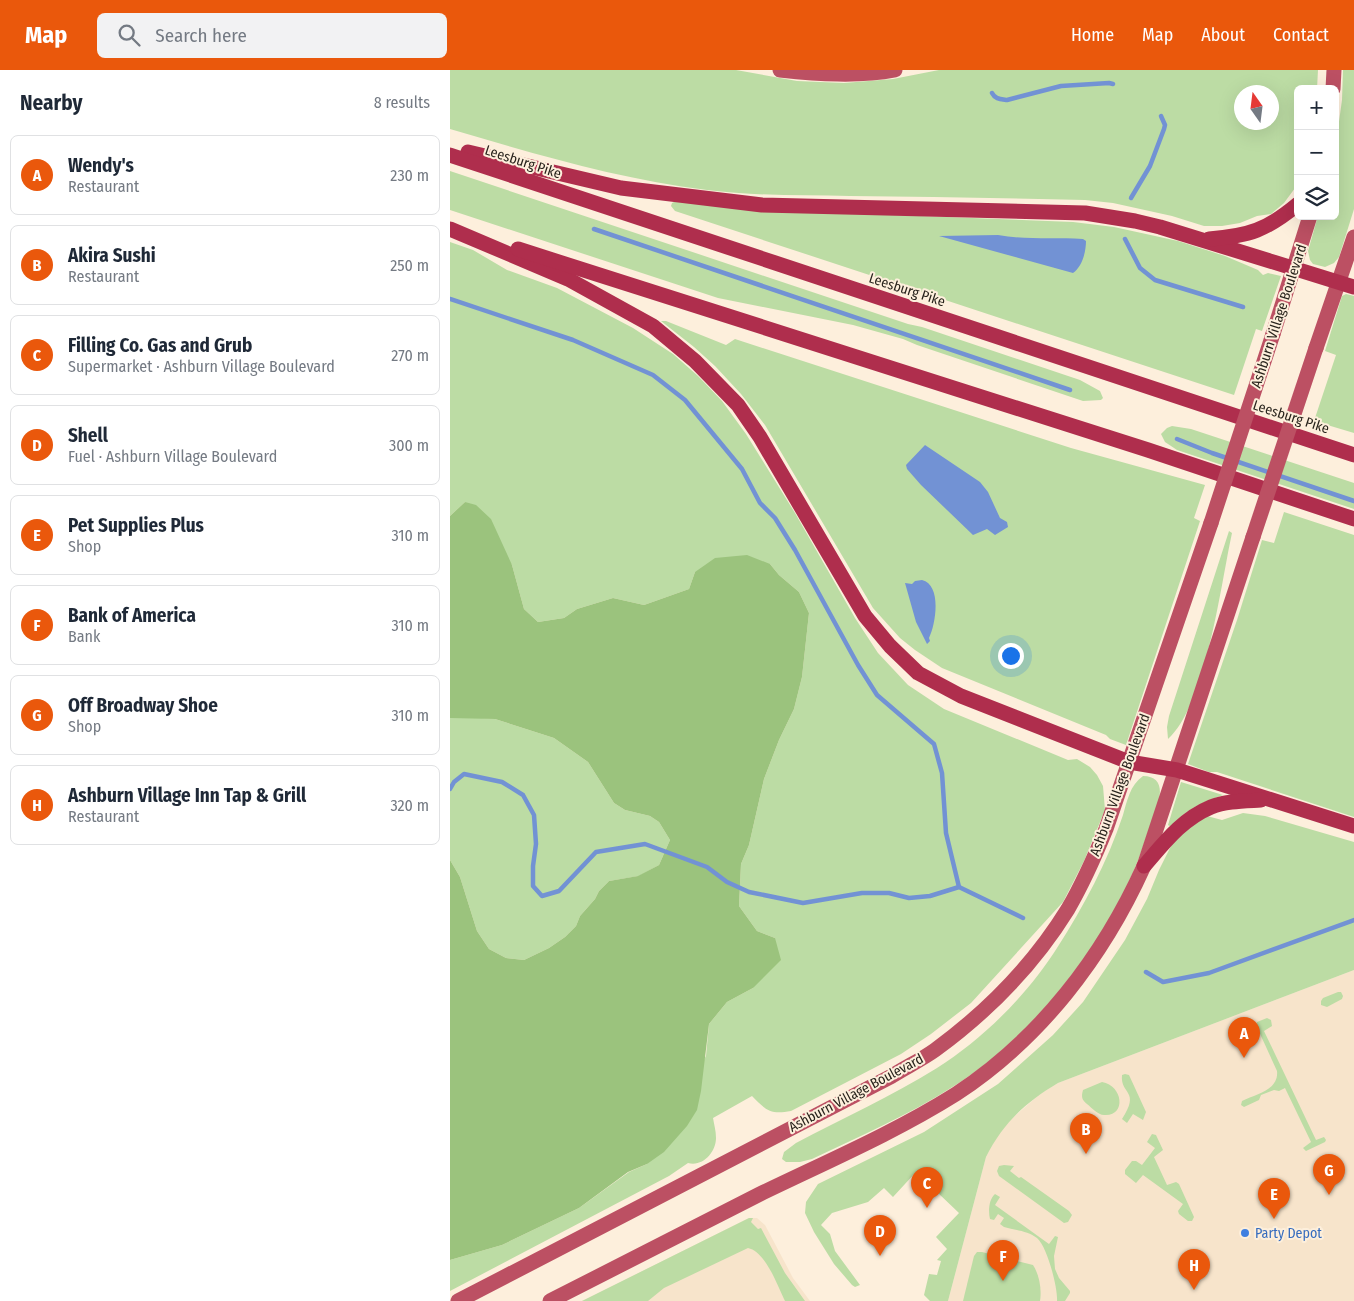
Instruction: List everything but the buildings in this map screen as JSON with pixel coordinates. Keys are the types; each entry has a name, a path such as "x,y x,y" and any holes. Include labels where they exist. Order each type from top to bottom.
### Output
{"highway":[{"path":"450,148 621,188 762,205 1085,214 1135,221 1354,287"},
{"name":"Leesburg Pike","path":"450,155 1354,455"},
{"path":"1202,240 1237,237 1259,230 1294,207"},
{"path":"450,228 1148,450 1354,519"},
{"path":"450,228 568,279 652,326 695,361 738,405 865,616 890,646 918,673 961,696 1129,762 1177,770 1354,826"},
{"path":"1144,866 1182,824 1212,806 1268,799"}],"main road":[{"path":"780,70 855,74 895,70"},
{"path":"1333,85 1334,70"},
{"name":"Ashburn Village Boulevard","path":"458,1301 892,1076 934,1051 955,1035 1012,982 1048,938 1068,908 1088,871 1106,829 1211,524 1309,220"},
{"path":"550,1301 925,1112 957,1093 991,1068 1030,1034 1075,983 1094,958 1114,927 1144,866 1354,237"}],"shaded area":[{"path":"1354,970 1354,1301 948,1301 986,1157 995,1138 1008,1122 1040,1094 1058,1083"},
{"path":"749,1218 757,1218 765,1225 793,1278 810,1301 582,1301"}],"green space":[{"path":"450,70 736,70 797,81 844,83 893,79 939,70 1318,70 1317,85 1294,85 1294,189 1284,203 1271,214 1222,226 1204,226 1172,216 1113,203 1085,200 778,195 707,190 642,179 545,156 450,129"},
{"path":"1343,70 1354,70 1354,209 1339,257 1334,263 1325,267 1313,264 1308,251 1317,220 1339,220 1339,121"},
{"path":"450,171 1080,380 1100,391 1103,398 1101,400 1083,401 903,339 853,325 718,298 450,210"},
{"path":"678,200 868,214 1073,222 1114,227 1178,241 1225,256 1258,270 1263,275 1268,273 1281,276 1262,331 1256,329 1234,395 675,211 671,206 672,203"},
{"path":"450,242 473,250 507,270 557,288 633,328 673,354 722,401 746,434 795,513 855,618 878,653 908,685 944,709 1068,760 1077,759 1090,767 1103,786 1105,810 1084,861 1063,902 971,1003 931,1034 901,1054 791,1111 773,1112 761,1105 752,1096 713,1118 716,1133 714,1148 703,1161 694,1164 688,1163 669,1176 450,1291 450,1260 502,1245 579,1208 629,1172 647,1164 706,1056 709,1024 727,1002 753,988 775,938 757,931 739,906 741,864 749,845 764,779 779,740 794,709 802,677 809,613 799,592 779,575 770,564 695,572 689,589 644,605 613,598 577,609 564,618 538,622 524,609 512,565 465,502 450,516"},
{"path":"1346,294 1354,296 1354,433 1314,421 1336,355 1325,351 1342,296"},
{"path":"661,321 666,321 726,345 735,339 1071,448 1205,485 1194,518 1200,521 1126,745 1110,739 1106,735 942,668 900,638 873,608 765,425 741,394 715,366"},
{"path":"1172,426 1191,429 1354,483 1354,509 1177,450 1165,442 1161,434"},
{"path":"465,502 476,505 491,519 512,565 524,609 538,622 564,618 577,609 613,598 644,605 689,589 695,572 715,558 747,555 770,564 779,575 799,592 809,613 802,677 794,709 779,740 764,779 749,845 741,864 739,906 757,931 775,938 781,960 753,988 727,1002 709,1024 697,1110 687,1126 664,1152 647,1164 628,1172 579,1208 502,1245 450,1260 450,860 460,877 477,931 489,949 506,958 524,960 549,948 565,937 576,926 580,916 609,881 638,876 659,865 670,840 659,822 650,816 625,810 614,803 588,762 554,738 495,719 450,718 450,516"},
{"path":"1284,512 1354,535 1354,817 1188,764 1262,540 1274,543"},
{"path":"1229,531 1232,533 1217,611 1202,673 1181,723 1168,739 1167,727 1169,716"},
{"path":"450,718 495,719 554,738 588,762 614,803 625,810 650,816 659,822 670,840 659,865 639,876 609,881 580,916 576,926 565,937 549,948 524,960 506,958 489,949 477,931 460,877 450,860"},
{"path":"1143,776 1148,776 1158,783 1160,794 1137,863 1122,895 1084,958 1037,1017 983,1066 920,1106 812,1159 800,1162 786,1162 782,1159 784,1152 796,1143 903,1088 937,1068 988,1029 1018,999 1045,965 1086,900 1110,850 1130,794 1135,784"},
{"path":"1181,782 1223,795 1194,807 1171,827 1168,825"},
{"path":"1243,813 1265,816 1354,842 1354,970 1058,1083 1016,1114 1000,1134 986,1157 948,1301 930,1301 924,1295 929,1274 937,1275 941,1261 937,1260 947,1249 936,1237 959,1213 916,1172 893,1197 884,1188 868,1202 832,1213 821,1225 830,1234 835,1251 860,1285 855,1287 852,1285 834,1264 814,1232 805,1213 806,1202 818,1184 924,1132 998,1084 1053,1035 1083,1002 1125,940 1147,899 1172,844 1189,828 1207,816 1222,820"},
{"path":"1341,992 1342,999 1327,1007 1321,1005 1323,998"},
{"path":"1267,1018 1271,1020 1272,1026 1264,1031 1316,1140 1324,1137 1326,1140 1306,1151 1303,1148 1311,1142 1285,1088 1261,1095 1259,1100 1244,1107 1241,1105 1242,1101 1266,1091 1277,1077 1277,1071 1256,1025 1257,1022"},
{"path":"1122,1075 1129,1075 1146,1112 1143,1120 1133,1114 1127,1123 1122,1119 1130,1103 1130,1098 1122,1081"},
{"path":"1102,1082 1115,1089 1120,1101 1116,1111 1111,1114 1100,1114 1085,1103 1082,1098 1083,1090"},
{"path":"1152,1134 1156,1135 1163,1150 1154,1157 1167,1185 1176,1182 1179,1184 1194,1217 1192,1221 1188,1221 1179,1214 1178,1211 1183,1204 1143,1175 1136,1183 1125,1174 1125,1170 1132,1161 1142,1165 1155,1148 1147,1142"},
{"path":"999,1166 1014,1166 1010,1171 1069,1211 1072,1215 1068,1222 1064,1223 999,1176 997,1171"},
{"path":"995,1194 1000,1197 995,1205 1049,1244 1055,1236 1058,1237 1054,1256 1055,1269 1059,1278 1070,1291 1065,1301 1057,1301 1056,1287 1051,1268 1041,1242 1026,1232 1004,1227 1000,1224 1004,1218 998,1214 994,1220 990,1219 991,1199"},
{"path":"749,1218 753,1218 751,1222 758,1229 761,1228 785,1273 805,1301 785,1301 766,1262 748,1248 664,1288 648,1301 582,1301"},
{"path":"977,1252 1033,1265 1040,1282 1040,1301 963,1301 974,1256"}],"water":[{"path":"998,235 1083,239 1086,241 1083,259 1073,273 939,236"},
{"path":"925,445 980,482 988,492 1000,518 1007,522 1008,527 995,535 987,529 973,535 921,485 907,469 906,465"},
{"path":"922,580 933,589 936,606 930,641 927,644 916,622 905,583 912,584 915,581"}],"waterway":[{"path":"992,93 996,98 1007,100 1061,86 1113,84"},
{"path":"1131,198 1150,166 1164,129 1165,125 1161,116"},
{"path":"594,229 1070,390"},
{"path":"1125,239 1140,268 1155,280 1243,307"},
{"path":"450,299 573,340 653,375 685,400 742,469 760,503 775,518 877,695 934,744 942,773 946,833 959,887"},
{"path":"1177,439 1212,453 1354,501"},
{"path":"450,789 454,782 464,774 502,782 523,795 534,815 536,844 533,886 542,896 559,891 596,852 645,844 707,867 727,882 749,892 803,903 862,893 889,893 909,898 930,896 959,887 1023,918"},
{"path":"1146,972 1163,982 1209,973 1354,920"}],"place":[{"name":"Wendy's","path":"1244,1058"},
{"name":"Akira Sushi","path":"1086,1154"},
{"name":"Off Broadway Shoe","path":"1329,1195"},
{"name":"Filling Co. Gas and Grub","path":"927,1208"},
{"name":"Pet Supplies Plus","path":"1274,1219"},
{"name":"Party Depot","path":"1245,1233"},
{"name":"Shell","path":"880,1256"},
{"name":"Bank of America","path":"1003,1281"},
{"name":"Ashburn Village Inn Tap & Grill","path":"1194,1290"}]}
